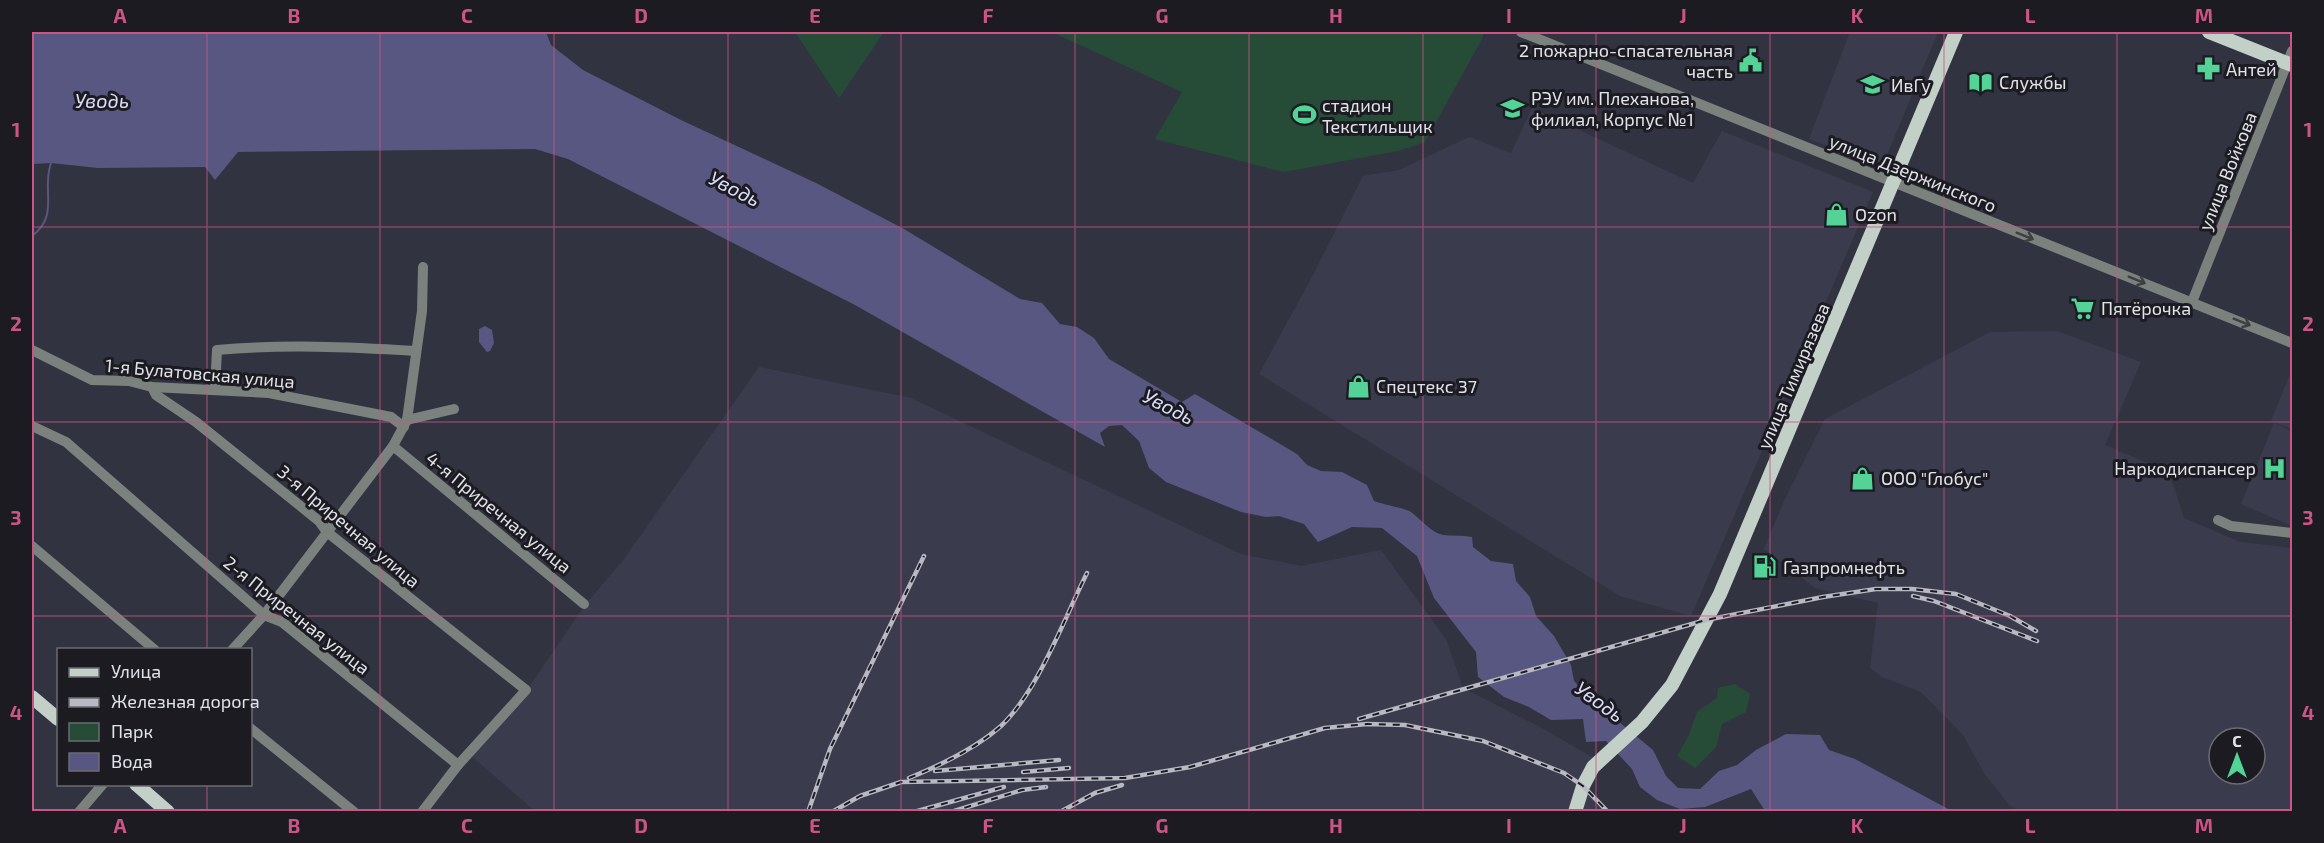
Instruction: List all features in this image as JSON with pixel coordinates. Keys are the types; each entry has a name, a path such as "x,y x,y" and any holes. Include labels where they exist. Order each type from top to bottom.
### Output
{"main road":[{"name":"улица Тимирязева","path":"1575,812 1583,786 1593,767 1642,722 1672,685 1724,585 1956,32"},
{"path":"2209,32 2291,60"},
{"path":"32,697 57,719"},
{"path":"138,786 168,812"}],"street":[{"name":"улица Дзержинского","path":"1521,32 2292,342"},
{"name":"улица Войкова","path":"2192,302 2291,60"},
{"path":"234,648 264,615 393,446 406,423 422,311 423,267"},
{"path":"215,390 217,350 257,346 327,345 416,351"},
{"name":"1-я Булатовская улица","path":"32,350 92,380 129,381 152,387 280,395 391,417 406,423"},
{"name":"3-я Приречная улица","path":"152,387 156,394 196,422 319,521 327,532 526,690 458,765"},
{"path":"406,423 454,409"},
{"name":"2-я Приречная улица","path":"32,426 66,442 264,615 282,622 458,765"},
{"name":"4-я Приречная улица","path":"393,446 584,604"},
{"path":"2218,520 2231,526 2292,533"},
{"path":"32,546 153,648"},
{"path":"252,730 354,812"},
{"path":"422,812 458,765"},
{"path":"79,812 101,786"}],"shaded area":[{"name":"ИвГу","path":"1850,32 1938,32 1882,167 1809,139"},
{"path":"1532,108 1693,183 1722,131 1873,192 1691,616 1620,596 1259,374 1312,277 1363,176 1399,170 1469,137 1511,153"},
{"path":"2057,331 2141,362 2105,445 2169,472 2184,518 2240,542 2292,548 2292,811 2019,811 2009,805 1984,773 1963,735 1921,692 1882,677 1870,668 1878,603 1815,588 1764,549 1784,501 1825,419 1990,332"},
{"path":"759,367 911,398 1241,554 1301,566 1381,550 1446,639 1463,688 1542,728 1594,758 1572,811 536,812 469,754 527,690 585,605 624,559"},
{"path":"2292,369 2292,429 2271,421"},
{"name":"Наркодиспансер","path":"2274,423 2292,431 2292,526 2241,504"},
{"path":"1587,791 1601,805 1605,811 1583,812"}],"green space":[{"path":"795,32 884,32 839,98"},
{"name":"стадион Текстильщик","path":"1052,32 1484,32 1425,142 1398,151 1284,172 1155,139 1182,92"},
{"path":"1735,684 1750,694 1746,712 1722,724 1716,747 1695,768 1677,756 1689,735 1697,712 1717,698 1718,688"}],"water":[{"name":"Уводь","path":"32,32 546,32 551,45 583,70 681,120 816,183 904,229 1020,299 1042,303 1060,324 1077,327 1094,338 1109,359 1182,402 1195,394 1297,454 1307,465 1321,471 1342,472 1367,485 1374,501 1411,512 1430,528 1443,535 1472,537 1473,547 1491,561 1513,564 1516,581 1530,597 1536,616 1554,636 1571,665 1574,681 1589,697 1653,750 1666,776 1678,788 1700,789 1719,771 1737,765 1756,750 1786,734 1820,735 1829,750 1855,759 1952,811 1765,811 1751,789 1705,807 1680,809 1657,800 1640,787 1632,769 1606,741 1586,742 1583,719 1551,720 1529,707 1504,697 1478,677 1476,652 1434,598 1417,556 1382,528 1352,527 1318,542 1304,524 1279,516 1266,517 1241,512 1166,482 1149,468 1139,441 1122,425 1109,426 1100,433 1105,447 855,305 568,159 535,149 238,152 215,180 205,167 98,168 51,163 32,164"},
{"path":"485,326 492,330 494,343 487,352 479,342 479,329"}],"waterway":[{"path":"32,236 40,228 48,211 48,173 51,163"}],"railway":[{"path":"808,812 830,749 924,556"},
{"path":"909,778 969,749 1001,726 1027,694 1087,573"},
{"path":"1359,719 1706,620 1876,589 1912,589 1956,594 2010,616 2036,631"},
{"path":"1913,596 1934,601 2037,641"},
{"path":"832,812 860,796 901,782 1125,778 1190,767 1325,728 1367,724 1405,725 1483,741 1564,773 1583,786 1608,812"},
{"path":"935,771 1059,760"},
{"path":"1023,772 1069,768"},
{"path":"1060,812 1095,793 1122,785"},
{"path":"914,812 1004,787"},
{"path":"951,812 1022,790 1046,787"}],"place":[{"name":"2 пожарно-спасательная часть","path":"1751,60"},
{"name":"Антей","path":"2208,69"},
{"name":"Службы","path":"1981,82"},
{"name":"ИвГу","path":"1873,85"},
{"name":"РЭУ им. Плеханова, филиал, Корпус №1","path":"1513,108"},
{"name":"стадион Текстильщик","path":"1304,115"},
{"name":"Ozon","path":"1837,214"},
{"name":"Пятёрочка","path":"2083,308"},
{"name":"Спецтекс 37","path":"1358,386"},
{"name":"Наркодиспансер","path":"2274,468"},
{"name":"ООО \"Глобус\"","path":"1863,478"},
{"name":"Газпромнефть","path":"1765,567"}]}
